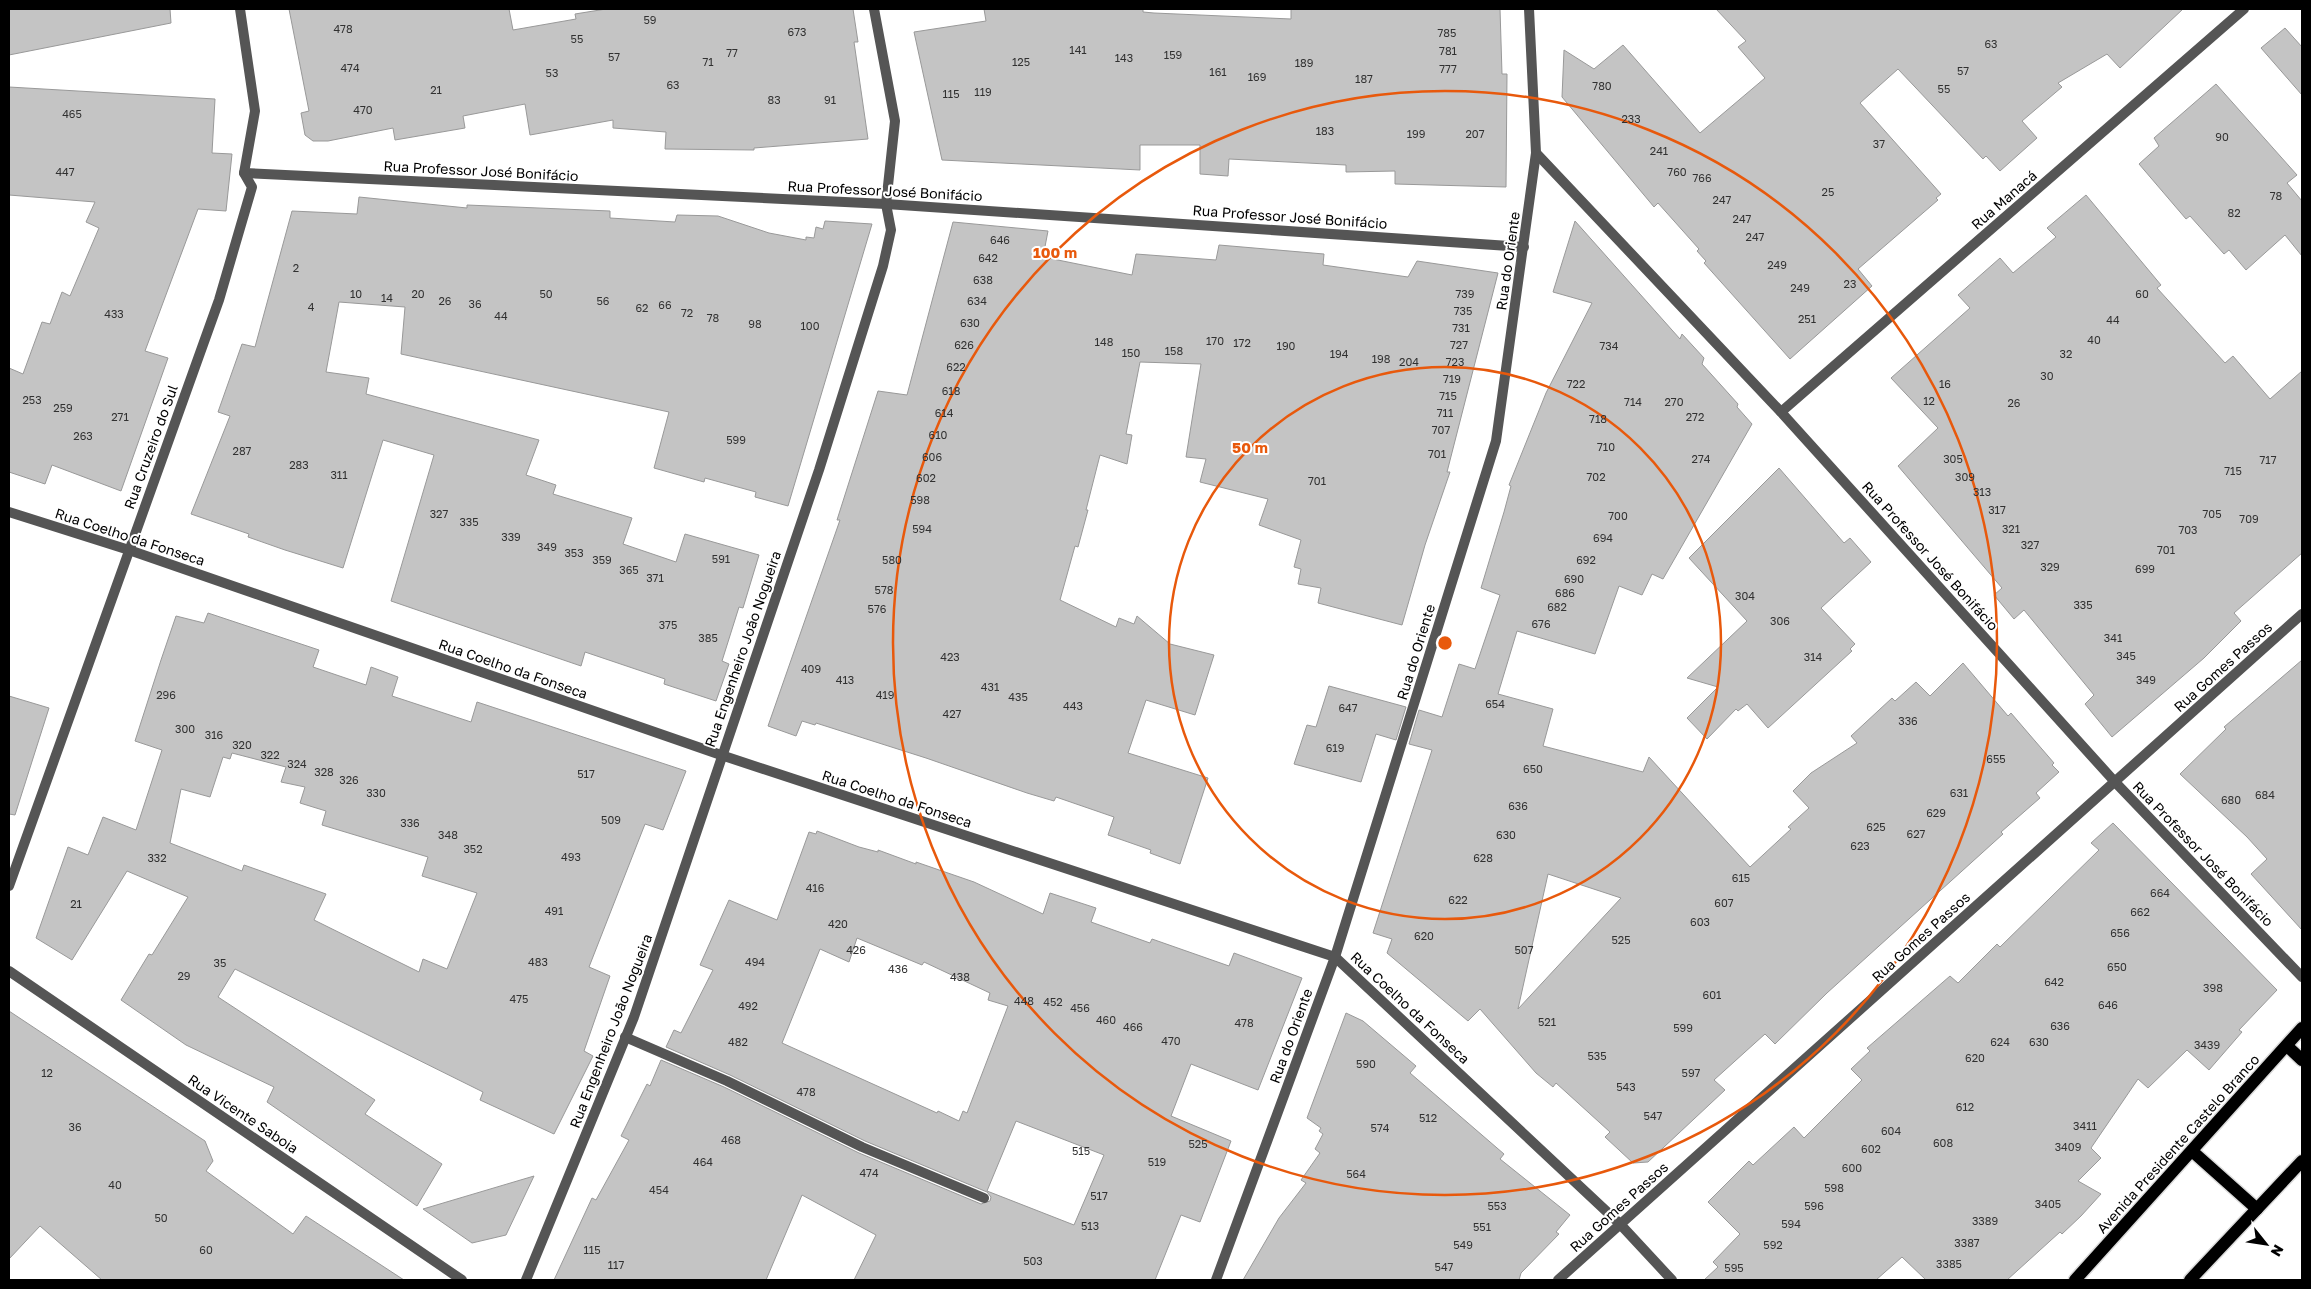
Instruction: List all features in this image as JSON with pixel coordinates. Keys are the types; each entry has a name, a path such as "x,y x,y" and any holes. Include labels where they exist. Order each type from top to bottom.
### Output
{"main road":[{"name":"Avenida Presidente Castelo Branco","path":"2075,1280 2302,1028"},
{"path":"2287,1046 2302,1060"},
{"path":"2192,1151 2257,1209"},
{"path":"2190,1280 2302,1161"}],"street":[{"name":"Rua Cruzeiro do Sul","path":"9,886 218,300 244,221 252,187 244,173 255,111 240,9"},
{"name":"Rua Engenheiro João Nogueira","path":"526,1280 625,1037 686,867 721,755 819,470 883,266 891,230 886,204 895,121 874,9"},
{"name":"Rua do Oriente","path":"1216,1280 1335,957 1496,441 1536,154 1529,9"},
{"name":"Rua Manacá","path":"1782,412 2244,9"},
{"name":"Rua Professor José Bonifácio","path":"1536,154 1782,412 2116,782 2302,977"},
{"name":"Rua Professor José Bonifácio","path":"244,173 886,204 1524,247"},
{"name":"Rua Coelho da Fonseca","path":"9,512 129,550 721,755 1335,957 1620,1224 1672,1280"},
{"name":"Rua Gomes Passos","path":"1558,1280 2302,614"},
{"name":"Rua Vicente Saboia","path":"9,971 462,1280"},
{"path":"625,1037 728,1082 862,1147 984,1198"}],"building":[{"path":"9,9 170,9 171,23 9,55"},
{"path":"289,9 509,9 513,30 576,19 575,14 606,9 853,9 858,42 854,42 868,139 754,148 754,150 665,149 666,132 613,128 613,120 530,135 525,104 463,116 465,128 395,140 393,128 328,141 313,141 305,135 301,113 309,111"},
{"path":"984,9 1143,9 1143,12 1154,13 1291,19 1291,9 1500,9 1502,74 1507,74 1506,187 1395,184 1395,171 1346,172 1346,165 1229,159 1228,176 1200,174 1200,145 1140,145 1140,170 942,160 914,32 986,21"},
{"path":"1716,9 2183,9 2120,68 2107,54 2058,83 2062,87 2022,121 2037,138 2000,171 1986,156 1983,159 1898,69 1860,103 1941,194 1936,198 1938,200 1858,269 1872,286 1790,359 1704,263 1706,261 1697,251 1699,249 1658,203 1654,207 1562,97 1564,50 1594,69 1623,45 1700,133 1765,78 1738,47 1746,41"},
{"path":"2285,28 2302,47 2302,95 2261,48"},
{"path":"2216,84 2297,175 2287,183 2302,201 2302,256 2285,235 2246,270 2229,250 2224,254 2190,216 2186,219 2139,164 2159,146 2154,138"},
{"path":"9,87 215,99 212,153 232,154 226,211 198,209 145,351 168,358 121,491 52,465 45,484 9,472 9,368 23,374 42,322 50,324 62,292 70,296 99,228 86,222 95,202 9,195"},
{"path":"2086,195 2161,285 2157,288 2225,363 2233,356 2270,399 2302,371 2302,553 2234,613 2241,621 2204,658 2112,737 2085,704 2094,695 2024,610 2014,619 1994,595 2002,588 1898,466 1938,428 1891,378 1970,308 1958,295 2000,258 2013,273 2056,237 2047,228"},
{"path":"359,197 467,208 467,205 610,211 610,218 675,222 677,215 718,216 769,233 806,240 806,237 814,238 816,227 823,229 825,221 872,224 788,506 755,497 756,492 705,478 704,482 654,468 669,412 401,354 405,307 339,302 326,372 369,378 366,394 539,440 526,475 556,485 553,494 632,518 623,544 676,562 685,534 759,555 743,608 739,607 722,661 729,664 716,701 664,684 665,679 585,652 581,666 391,601 434,455 383,440 343,568 248,537 249,534 191,514 230,416 218,412 242,344 255,347 292,211 357,214"},
{"path":"1575,221 1680,339 1682,334 1704,358 1702,364 1738,404 1737,407 1752,424 1663,579 1652,574 1642,595 1619,586 1595,654 1517,631 1498,694 1553,709 1543,746 1643,772 1649,757 1750,867 1791,829 1788,827 1809,808 1793,791 1811,773 1857,743 1851,736 1892,698 1895,701 1916,682 1930,696 1963,663 2008,716 2011,713 2054,763 2052,765 2059,772 2036,793 2040,798 2001,832 2003,834 1827,993 1775,1044 1765,1034 1714,1080 1725,1090 1648,1162 1633,1163 1605,1137 1610,1132 1556,1083 1553,1087 1536,1073 1480,1009 1468,1021 1387,953 1392,939 1373,933 1432,750 1409,744 1419,710 1442,717 1459,664 1475,669 1500,595 1481,588 1504,512 1511,486 1509,485 1546,393 1592,303 1553,292","holes":["1548,874 1621,898 1518,1009"]},
{"path":"953,222 1048,231 1043,257 1132,275 1136,254 1216,260 1219,245 1324,254 1323,265 1408,277 1417,261 1498,273 1447,472 1450,472 1425,545 1402,625 1318,603 1321,588 1298,584 1301,569 1294,567 1301,540 1259,525 1268,499 1200,482 1206,459 1186,457 1201,364 1140,362 1126,434 1132,435 1127,464 1100,455 1078,547 1075,546 1060,600 1116,627 1119,618 1134,624 1137,616 1170,644 1214,655 1195,715 1146,700 1128,753 1208,778 1180,864 1150,853 1151,850 1108,835 1114,817 1056,797 1054,801 1027,793 816,723 815,725 802,721 796,736 768,726 840,520 837,520 878,391 907,395"},
{"path":"1779,468 1844,543 1850,538 1871,562 1821,608 1855,644 1850,649 1852,651 1768,728 1747,704 1738,711 1736,709 1707,739 1687,718 1718,687 1687,678 1747,621 1689,558"},
{"path":"208,613 319,650 313,667 366,685 371,667 398,677 392,696 471,722 477,702 686,771 663,830 645,824 589,967 610,976 584,1051 593,1056 554,1134 480,1100 483,1092 235,969 218,997 375,1100 365,1114 442,1164 417,1206 267,1102 274,1087 186,1045 121,1000 149,954 152,955 188,897 127,871 72,960 36,938 68,847 88,855 103,817 136,830 162,750 135,741 161,660 176,616 204,623","holes":["232,753 286,767 281,782 305,787 300,803 326,811 322,825 428,857 422,876 477,893 447,969 423,959 419,972 314,920 326,894 244,865 242,871 170,843 181,789 210,797 223,757 230,759"]},
{"path":"2302,660 2302,930 2251,874 2267,859 2247,837 2180,774 2226,729 2224,727"},
{"path":"1329,686 1406,707 1396,740 1376,734 1361,782 1294,764 1307,725 1316,727"},
{"path":"9,696 49,708 15,815 9,814"},
{"path":"2113,823 2277,990 2239,1030 2242,1032 2209,1070 2187,1050 2148,1088 2138,1079 2091,1148 2101,1158 2078,1181 2101,1194 2062,1234 2060,1232 2007,1280 1926,1280 1902,1257 1876,1280 1704,1280 1718,1267 1713,1262 1740,1234 1708,1202 1749,1161 1753,1165 1794,1127 1804,1138 1862,1080 1851,1069 1870,1051 1867,1048 1950,976 1958,983 1997,944 2000,947 2099,850 2091,843"},
{"path":"817,831 859,847 878,852 878,850 974,882 1043,914 1050,893 1096,908 1091,922 1150,943 1152,939 1229,966 1234,953 1302,978 1258,1090 1191,1064 1171,1116 1231,1141 1200,1222 1181,1215 1155,1280 854,1280 876,1235 802,1195 766,1280 554,1280 592,1198 596,1200 629,1140 621,1136 647,1084 650,1086 661,1060 724,1087 859,1153 981,1204 990,1201 991,1197 987,1192 865,1141 730,1075 666,1047 674,1030 681,1033 713,970 700,965 729,900 777,920 809,832 816,834","holes":["857,938 922,965 924,962 990,993 988,1000 1008,1006 967,1113 963,1111 959,1121 938,1111 937,1113 782,1043 820,949 849,962","1016,1121 1104,1155 1074,1225 987,1191"]},
{"path":"9,1011 205,1141 213,1161 206,1171 293,1234 306,1216 404,1280 102,1280 40,1226 9,1259"},
{"path":"1346,1013 1363,1021 1416,1066 1410,1073 1504,1154 1500,1159 1570,1215 1556,1232 1559,1234 1521,1273 1519,1280 1243,1280 1279,1218 1306,1183 1301,1180 1320,1153 1315,1149 1323,1134 1319,1131 1321,1128 1307,1118"},
{"path":"534,1176 506,1235 472,1243 423,1209"}]}
